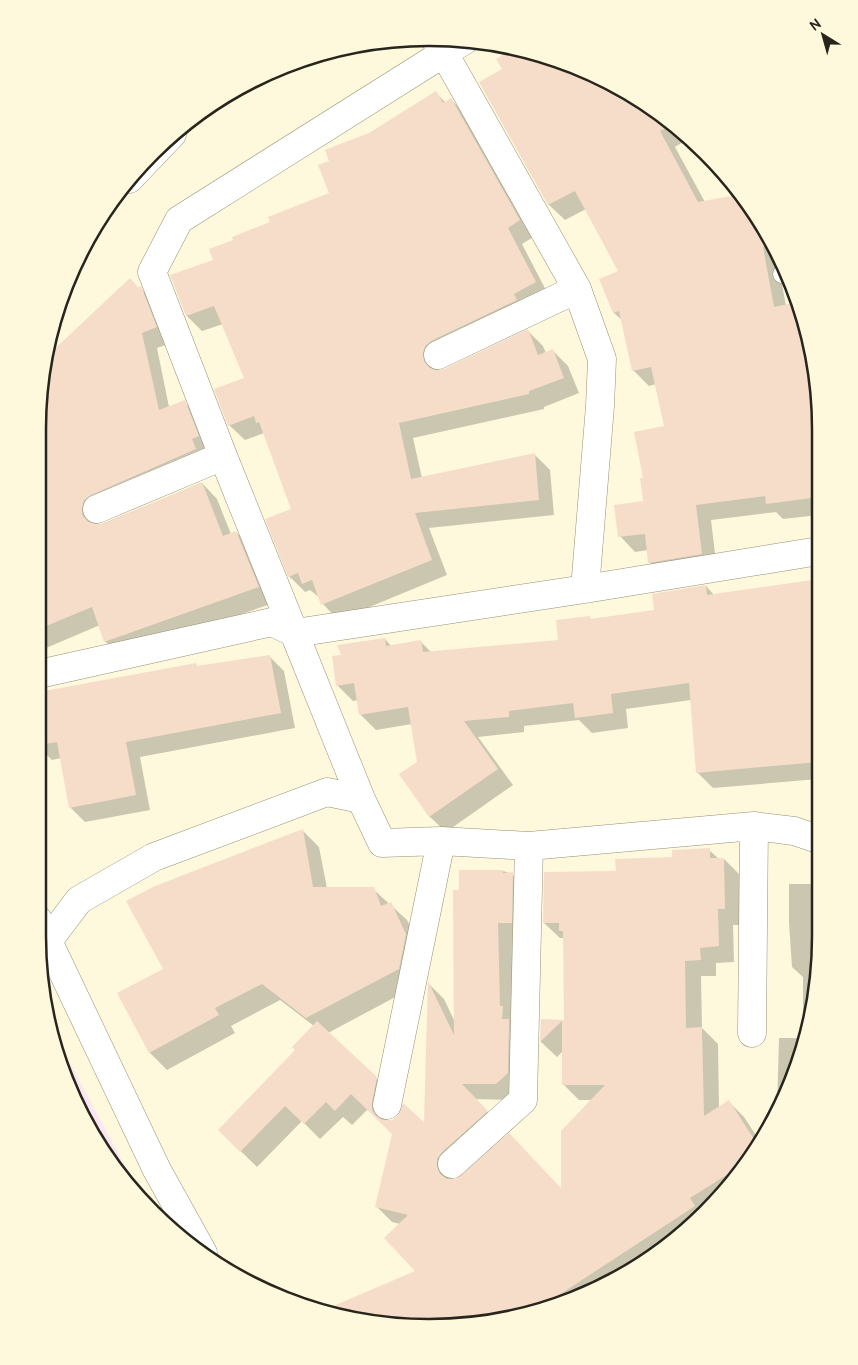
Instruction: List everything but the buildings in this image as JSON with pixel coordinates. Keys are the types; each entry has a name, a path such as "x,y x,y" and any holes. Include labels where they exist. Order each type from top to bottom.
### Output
{"street":[{"path":"444,47 179,220 152,272 223,456 362,799 382,843 441,841 529,846 754,826 794,830 812,837"},
{"path":"449,47 577,289 602,359 585,590"},
{"path":"438,355 577,289"},
{"path":"97,509 223,456"},
{"path":"46,672 272,622 295,633 585,590 812,552"},
{"path":"46,928 79,900 154,857 327,792 362,799"},
{"path":"752,1034 754,826"},
{"path":"387,1105 441,841"},
{"path":"452,1164 523,1100 529,846"},
{"path":"46,936 157,1170 196,1240"}],"shaded area":[{"path":"66,1055 129,1173 111,1149 86,1105 75,1082"}]}
